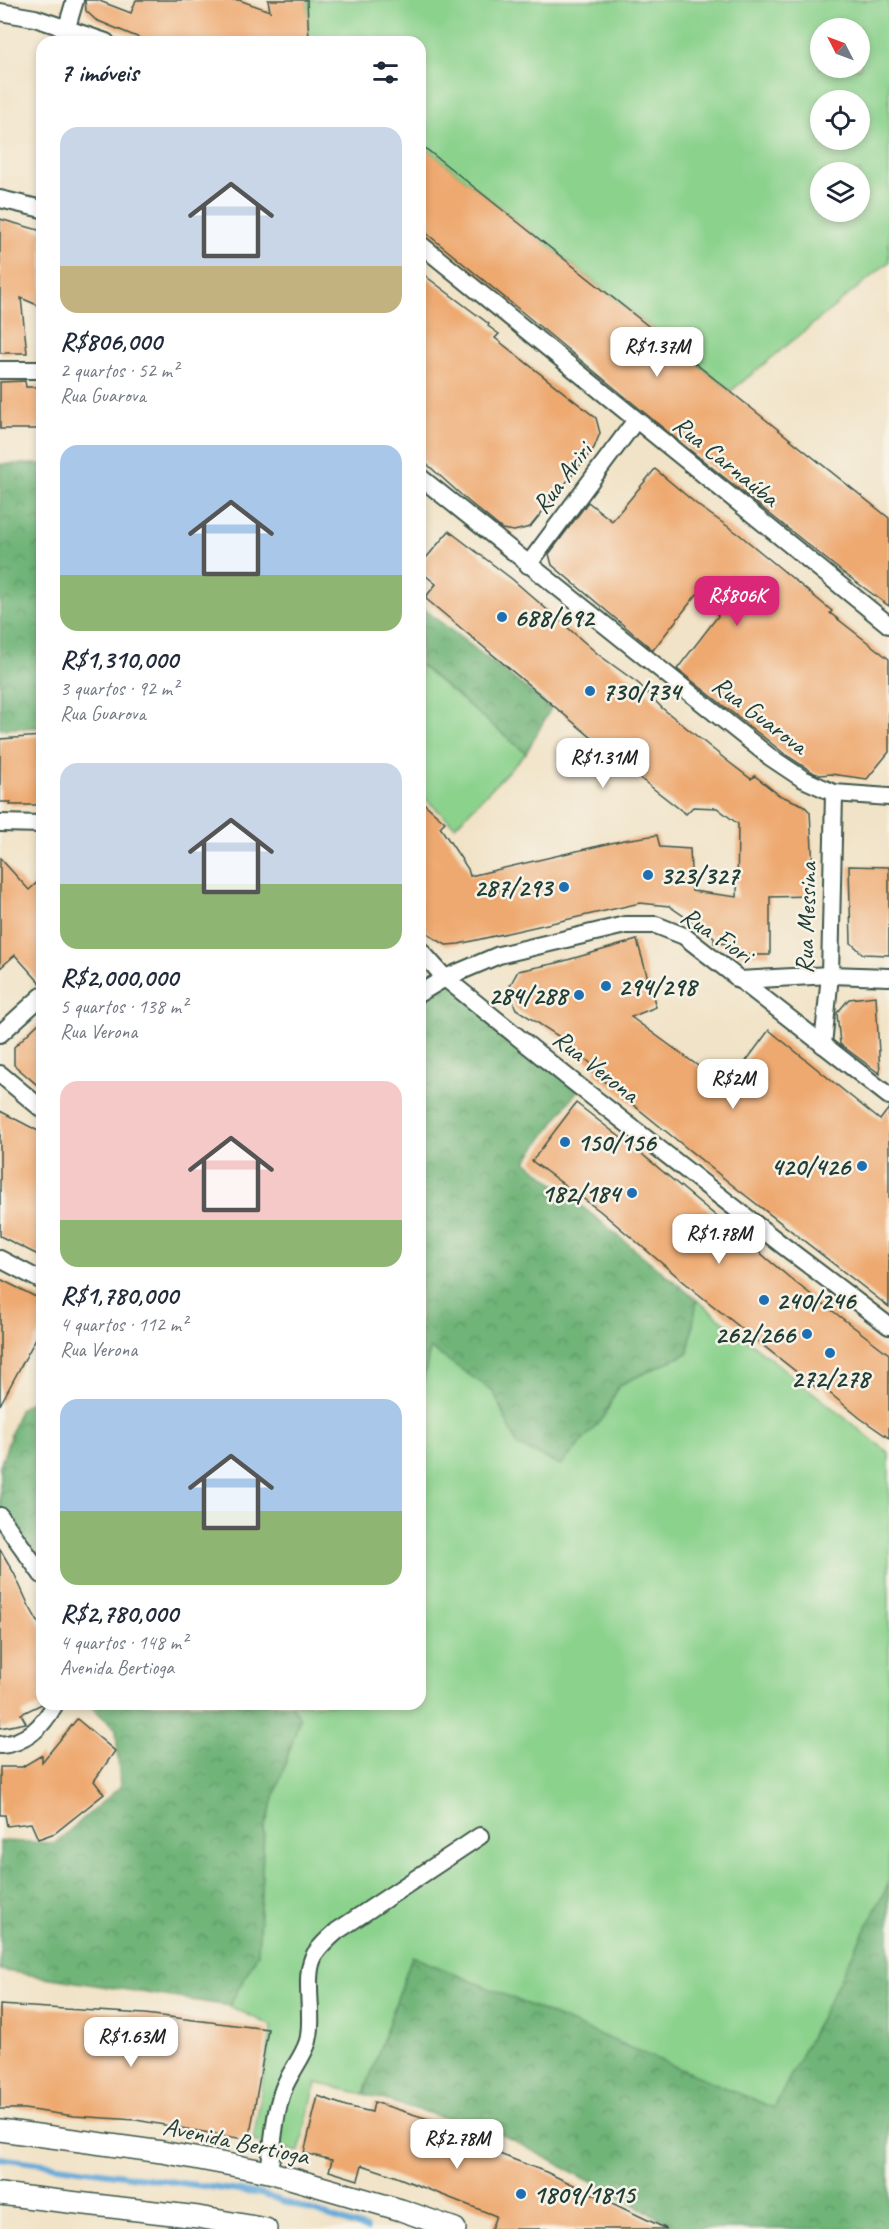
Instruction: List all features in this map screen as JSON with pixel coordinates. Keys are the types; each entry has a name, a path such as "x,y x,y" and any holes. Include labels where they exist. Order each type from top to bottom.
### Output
{"street":[{"path":"67,27 75,0"},
{"path":"0,12 35,18 90,36"},
{"path":"0,199 36,208"},
{"name":"Rua Carnaúba","path":"426,249 889,626"},
{"path":"0,370 36,370"},
{"name":"Rua Ariri","path":"528,565 636,420"},
{"name":"Rua Guarova","path":"426,482 770,757 803,779 834,793 889,797"},
{"name":"Rua Messina","path":"823,1045 830,975 834,793"},
{"path":"0,823 36,824"},
{"name":"Rua Fiori","path":"426,989 445,978 499,955 625,925 656,925 684,936 889,1096"},
{"name":"Rua Verona","path":"426,957 445,978 781,1244 889,1326"},
{"path":"739,980 830,975 889,977"},
{"path":"0,1034 36,1001"},
{"path":"0,1074 36,1104"},
{"path":"0,1258 36,1278"},
{"path":"0,1516 36,1567"},
{"path":"0,1745 12,1744 37,1730 52,1710"},
{"path":"269,2172 280,2100 289,2076 308,2040 310,1967 314,1955 323,1942 337,1931 480,1836"},
{"name":"Avenida Bertioga","path":"0,2130 162,2152 269,2172 401,2210 454,2229"},
{"path":"0,2194 198,2217 266,2229"}],"green space":[{"path":"307,0 889,0 889,262 731,391 426,149 426,36 309,36"},
{"path":"0,464 36,464 36,727 0,729"},
{"path":"426,611 551,708 526,753 426,670"},
{"path":"426,670 526,753 455,826 426,799"},
{"path":"445,978 580,1087 526,1161 697,1300 688,1353 619,1385 604,1417 561,1465 518,1446 493,1391 430,1348 426,1367 426,989"},
{"path":"697,1300 889,1453 889,1883 774,2109 412,1956 364,2094 316,2083 299,2152 253,2141 272,2026 229,2006 258,1953 264,1829 300,1718 294,1710 426,1710 426,1367 430,1348 493,1391 518,1446 604,1417 619,1385 688,1353"},
{"path":"36,1397 36,1567 5,1523 0,1502 0,1467 19,1410"},
{"path":"95,1710 294,1710 300,1718 264,1829 258,1953 229,2006 0,1970 0,1841 55,1843 120,1787 116,1729"},
{"path":"889,1883 889,2229 680,2229 503,2135 364,2094 412,1956 774,2108"}],"building":[{"path":"85,0 97,0 131,13 136,0 239,0 270,11 268,0 307,0 309,36 135,36 96,20 86,11"},
{"path":"426,149 889,518 889,606 841,571 426,233"},
{"path":"0,219 36,229 36,304 21,298 27,353 0,353"},
{"path":"426,277 489,324 488,326 499,334 495,338 596,418 600,433 594,448 530,527 514,531 502,529 426,463"},
{"path":"25,381 26,387 36,387 36,429 0,429 0,382"},
{"path":"655,469 700,507 740,535 832,611 830,613 889,659 889,752 867,779 814,773 786,755 677,669 718,616 713,605 697,594 653,650 552,565 549,554 588,502 612,521"},
{"path":"449,531 512,579 599,655 639,684 662,708 730,763 751,779 755,776 779,795 803,805 810,812 813,867 810,896 770,897 770,955 734,955 735,944 714,943 714,937 669,906 640,903 459,944 446,945 426,931 426,805 445,822 440,827 468,869 470,876 624,840 657,835 660,847 690,849 692,891 737,897 738,824 717,808 693,807 686,814 426,599 436,584 426,576 426,558"},
{"path":"36,736 36,805 10,805 11,802 0,802 0,739"},
{"path":"0,858 29,890 36,884 36,978 15,955 0,968"},
{"path":"849,866 889,867 889,955 863,954 851,943"},
{"path":"637,940 656,1007 631,1017 727,1087 769,1030 880,1120 889,1108 889,1307 736,1188 594,1073 597,1069 563,1039 516,1009 508,989 518,971 557,963"},
{"path":"876,996 880,1074 840,1044 837,1013 849,999"},
{"path":"36,1026 36,1084 14,1065 14,1047"},
{"path":"576,1103 643,1155 796,1283 889,1354 889,1438 821,1386 818,1389 697,1293 600,1211 532,1161"},
{"path":"0,1111 36,1130 36,1254 0,1236"},
{"path":"0,1279 36,1297 36,1338 0,1405"},
{"path":"0,1549 36,1618 36,1707 21,1714 26,1723 0,1728"},
{"path":"77,1719 115,1751 94,1781 104,1794 55,1833 38,1839 31,1823 7,1826 5,1815 0,1815 0,1767 22,1767 42,1755 42,1762"},
{"path":"0,2005 145,2014 268,2029 249,2140 136,2120 74,2116 24,2109 0,2109"},
{"path":"318,2096 372,2112 374,2102 438,2122 434,2135 461,2145 463,2140 546,2172 667,2229 491,2229 496,2216 389,2174 362,2165 358,2180 329,2171 332,2160 304,2153"}],"waterway":[{"path":"0,2158 261,2194 367,2229"}],"place":[{"name":"688/692","path":"502,617"},
{"name":"730/734","path":"590,691"},
{"name":"323/327","path":"648,875"},
{"name":"287/293","path":"564,887"},
{"name":"294/298","path":"606,986"},
{"name":"284/288","path":"579,995"},
{"name":"150/156","path":"565,1142"},
{"name":"420/426","path":"862,1166"},
{"name":"182/184","path":"632,1193"},
{"name":"240/246","path":"764,1300"},
{"name":"262/266","path":"807,1334"},
{"name":"272/278","path":"830,1353"},
{"name":"1809/1815","path":"521,2194"}]}
